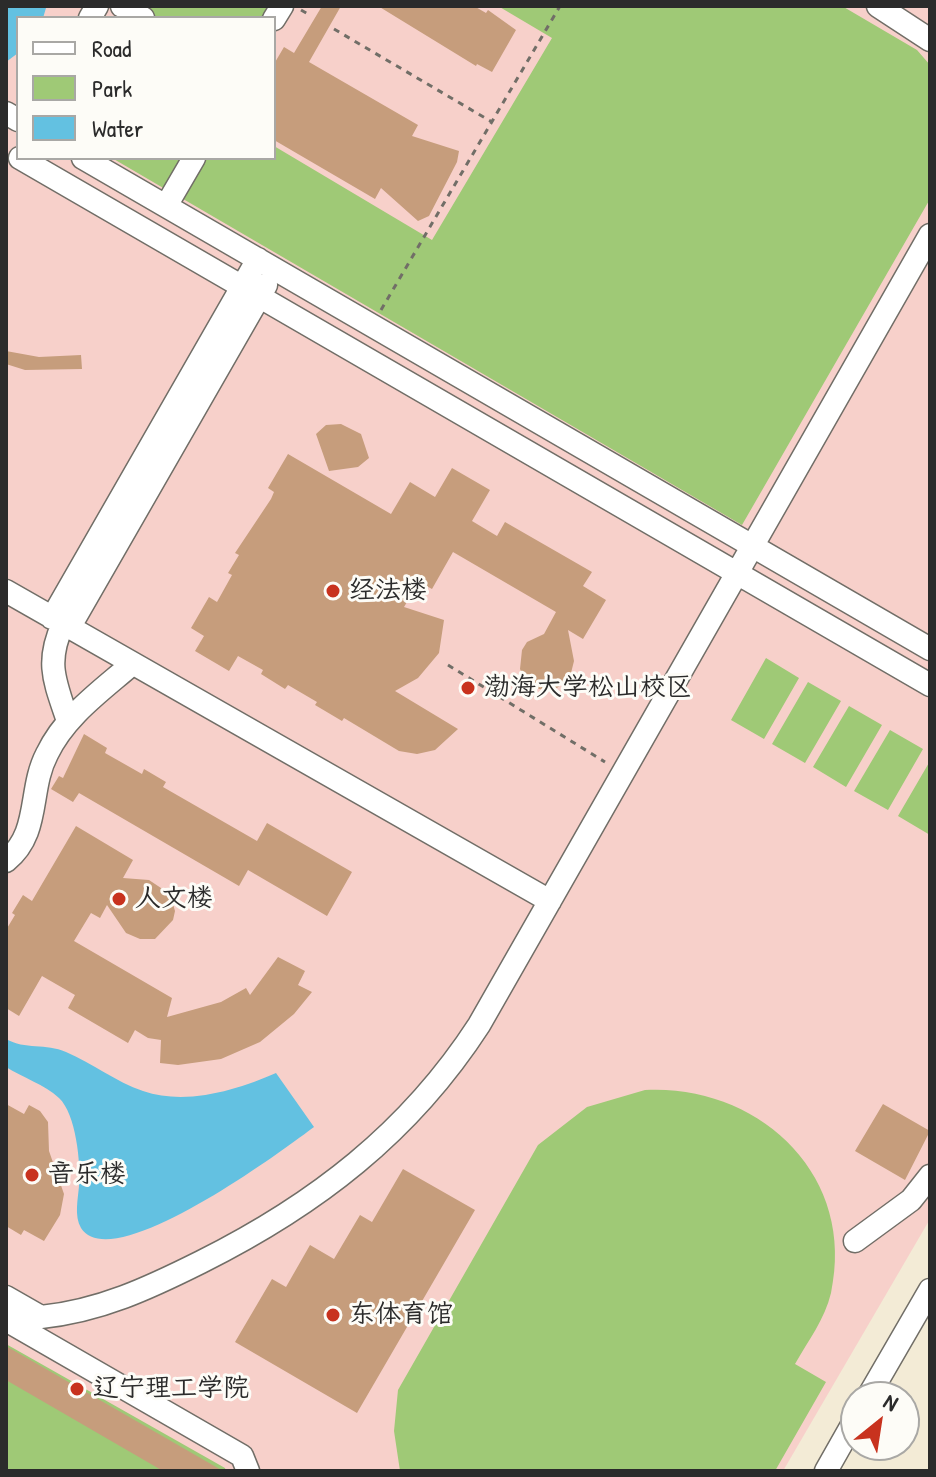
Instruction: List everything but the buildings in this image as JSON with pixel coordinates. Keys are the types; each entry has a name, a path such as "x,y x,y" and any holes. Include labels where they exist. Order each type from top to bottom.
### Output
{"street":[{"path":"878,6 930,40"},
{"path":"86,160 930,649"},
{"path":"166,206 193,160"},
{"path":"47,165 251,292 930,685"},
{"path":"6,1297 41,1317 105,1305 146,1289 235,1245 332,1185 400,1126 442,1079 479,1025 930,235"},
{"path":"68,721 52,671 61,623 266,264"},
{"path":"6,591 550,901"},
{"path":"6,861 30,829 39,772 68,721 132,664"},
{"path":"855,1241 911,1200 930,1176"},
{"path":"877,1381 930,1290"},
{"path":"6,1320 242,1456 248,1471"},
{"path":"826,1471 840,1446"}],"path":[{"path":"372,325 560,6"},
{"path":"334,29 492,122"},
{"path":"448,665 623,773"}],"shaded area":[{"name":"渤海大学松山校区","path":"6,6 930,6 930,1219 783,1471 6,1471"}],"green space":[{"path":"150,6 270,6 264,16 144,16"},
{"path":"498,6 842,6 917,50 930,65 930,199 742,525 178,196 199,160 276,160 276,147 432,240 552,38"},
{"path":"115,160 182,160 165,189"},
{"path":"766,658 799,678 764,739 731,720"},
{"path":"808,682 841,701 805,763 772,744"},
{"path":"849,706 882,725 846,787 813,767"},
{"path":"890,730 923,749 888,810 854,791"},
{"path":"930,761 930,835 898,816"},
{"path":"645,1090 687,1092 725,1102 760,1120 790,1145 813,1175 829,1210 835,1250 831,1293 820,1321 795,1364 826,1382 775,1471 400,1471 394,1431 398,1390 538,1145 587,1107"},
{"name":"辽宁理工学院","path":"6,1344 225,1468 226,1471 6,1471"}],"water":[{"path":"6,6 46,8 44,16 16,16 16,54 6,62"},
{"path":"6,1039 66,1052 133,1087 159,1095 211,1094 276,1073 314,1127 197,1205 160,1224 126,1236 99,1239 81,1228 78,1218 79,1165 70,1115 53,1093 6,1067"}],"place":[{"name":"经法楼","path":"333,591"},
{"name":"渤海大学松山校区","path":"468,688"},
{"name":"人文楼","path":"119,899"},
{"name":"音乐楼","path":"32,1175"},
{"name":"东体育馆","path":"333,1315"},
{"name":"辽宁理工学院","path":"77,1389"}]}
